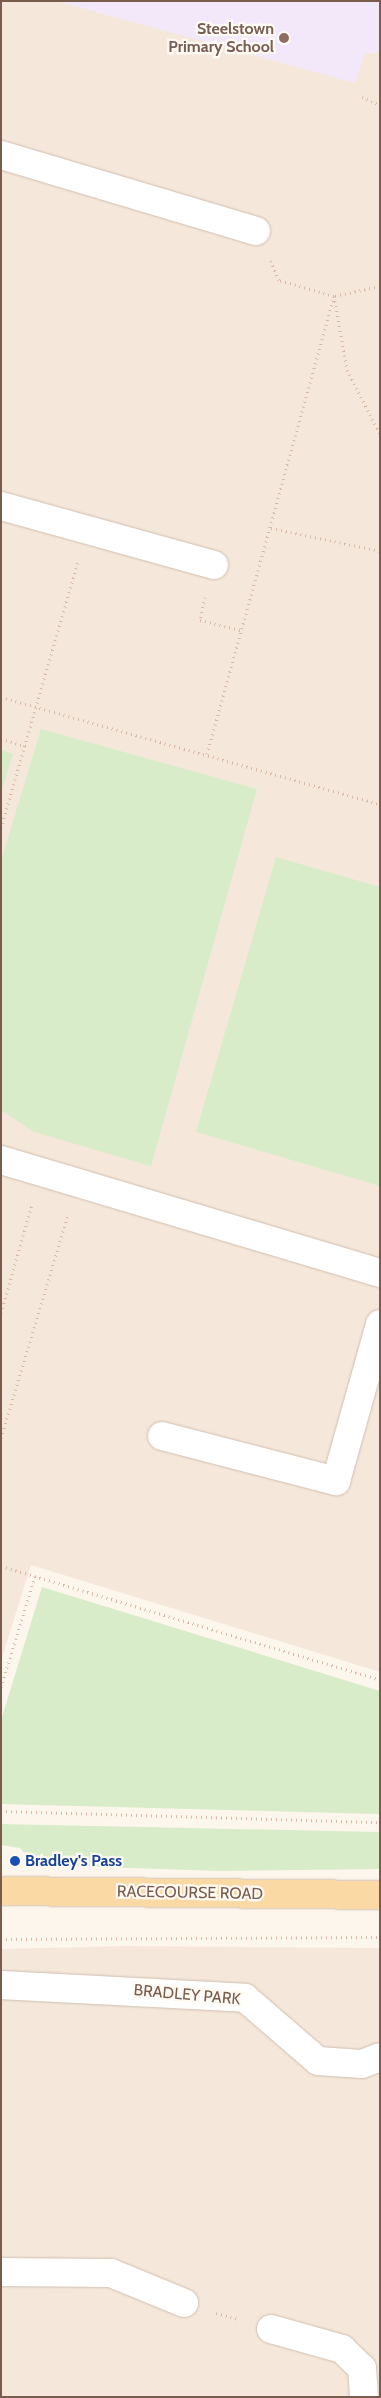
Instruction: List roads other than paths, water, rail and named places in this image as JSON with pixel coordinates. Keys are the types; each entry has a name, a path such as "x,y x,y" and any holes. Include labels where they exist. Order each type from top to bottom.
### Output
{"main road":[{"name":"RACECOURSE ROAD","path":"1,1892 380,1896"}],"street":[{"path":"1,154 256,230"},
{"path":"1,506 87,528 214,565"},
{"path":"1,1160 380,1273"},
{"path":"162,1436 336,1481 380,1324"},
{"name":"BRADLEY PARK","path":"1,1985 245,1998 318,2061 362,2064 380,2057"},
{"path":"1,2272 110,2272 184,2303"},
{"path":"270,2329 342,2349 362,2368 364,2397"}],"place":[{"name":"Steelstown Primary School","path":"284,38"},
{"name":"Bradley's Pass","path":"15,1861"}]}
